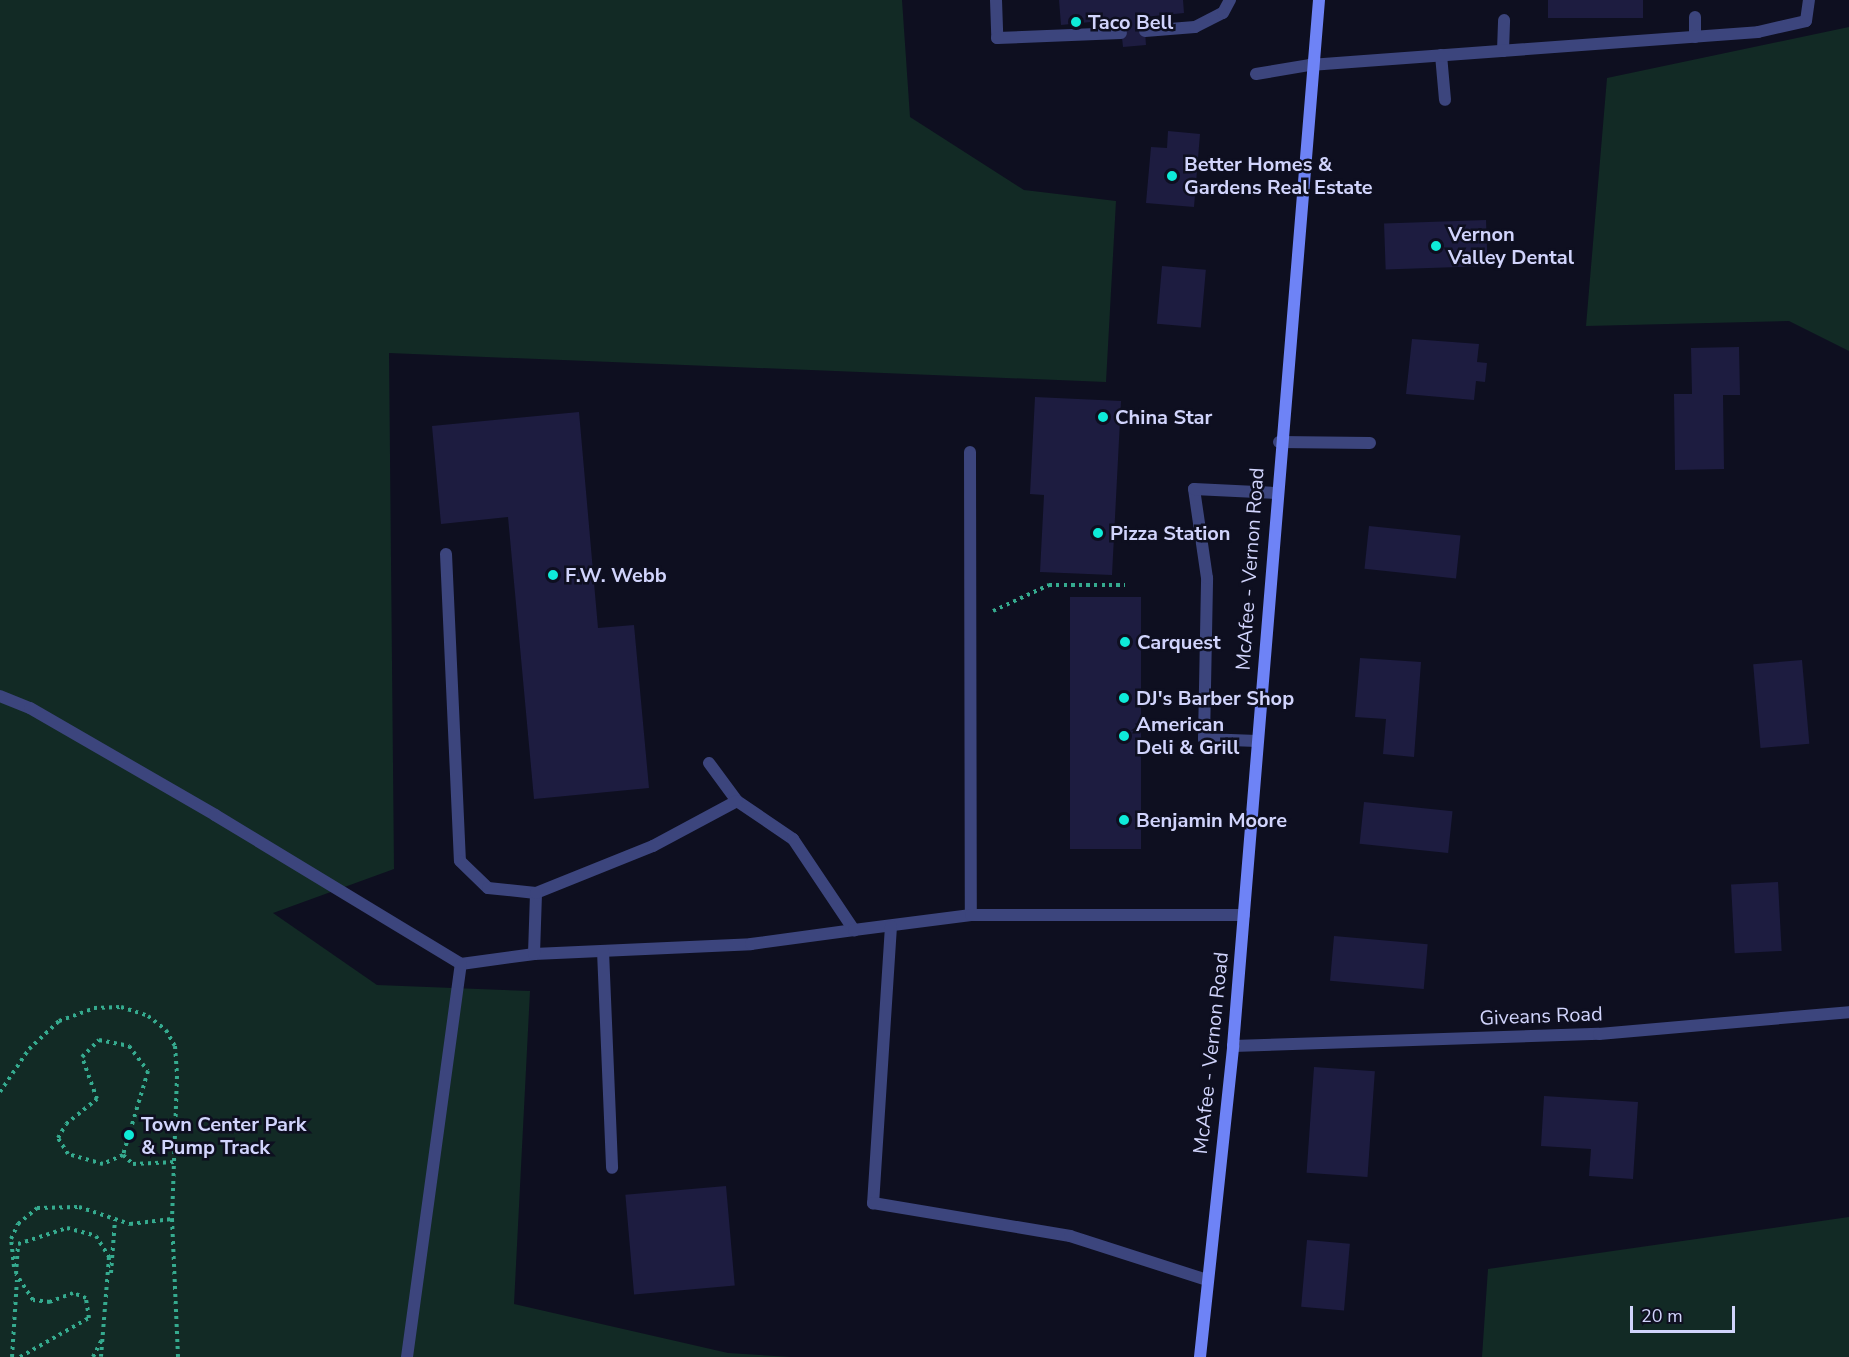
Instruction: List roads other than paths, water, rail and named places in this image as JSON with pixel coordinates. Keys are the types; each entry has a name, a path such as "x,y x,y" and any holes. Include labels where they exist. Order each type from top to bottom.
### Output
{"main road":[{"name":"McAfee - Vernon Road","path":"1200,1357 1233,1046 1310,65 1319,0"}],"street":[{"path":"996,0 997,38 1121,33"},
{"path":"1145,31 1195,27 1223,13 1230,0"},
{"path":"1256,74 1310,65 1758,32 1806,21 1809,0"},
{"path":"1695,17 1695,37"},
{"path":"1503,51 1504,20"},
{"path":"1441,55 1444,100"},
{"path":"1280,442 1370,443"},
{"path":"970,453 971,915"},
{"path":"1257,741 1204,739 1207,578 1194,489 1275,493"},
{"path":"446,554 460,861 489,888 537,892 653,846 737,801"},
{"path":"0,696 215,815 461,964 534,954 751,944 971,915 1244,915"},
{"path":"709,763 737,801 793,839 854,930"},
{"path":"534,954 537,892"},
{"path":"891,926 873,1203 1070,1236 1208,1280"},
{"path":"603,951 612,1168"},
{"path":"407,1357 461,964"},
{"name":"Giveans Road","path":"1233,1046 1599,1034 1849,1012"}],"place":[{"name":"Taco Bell","path":"1076,22"},
{"name":"Better Homes & Gardens Real Estate","path":"1172,176"},
{"name":"Vernon Valley Dental","path":"1436,246"},
{"name":"China Star","path":"1103,417"},
{"name":"Pizza Station","path":"1098,533"},
{"name":"F.W. Webb","path":"553,575"},
{"name":"Carquest","path":"1125,642"},
{"name":"DJ's Barber Shop","path":"1124,698"},
{"name":"American Deli & Grill","path":"1124,736"},
{"name":"Benjamin Moore","path":"1124,820"},
{"name":"Town Center Park & Pump Track","path":"129,1135"}]}
